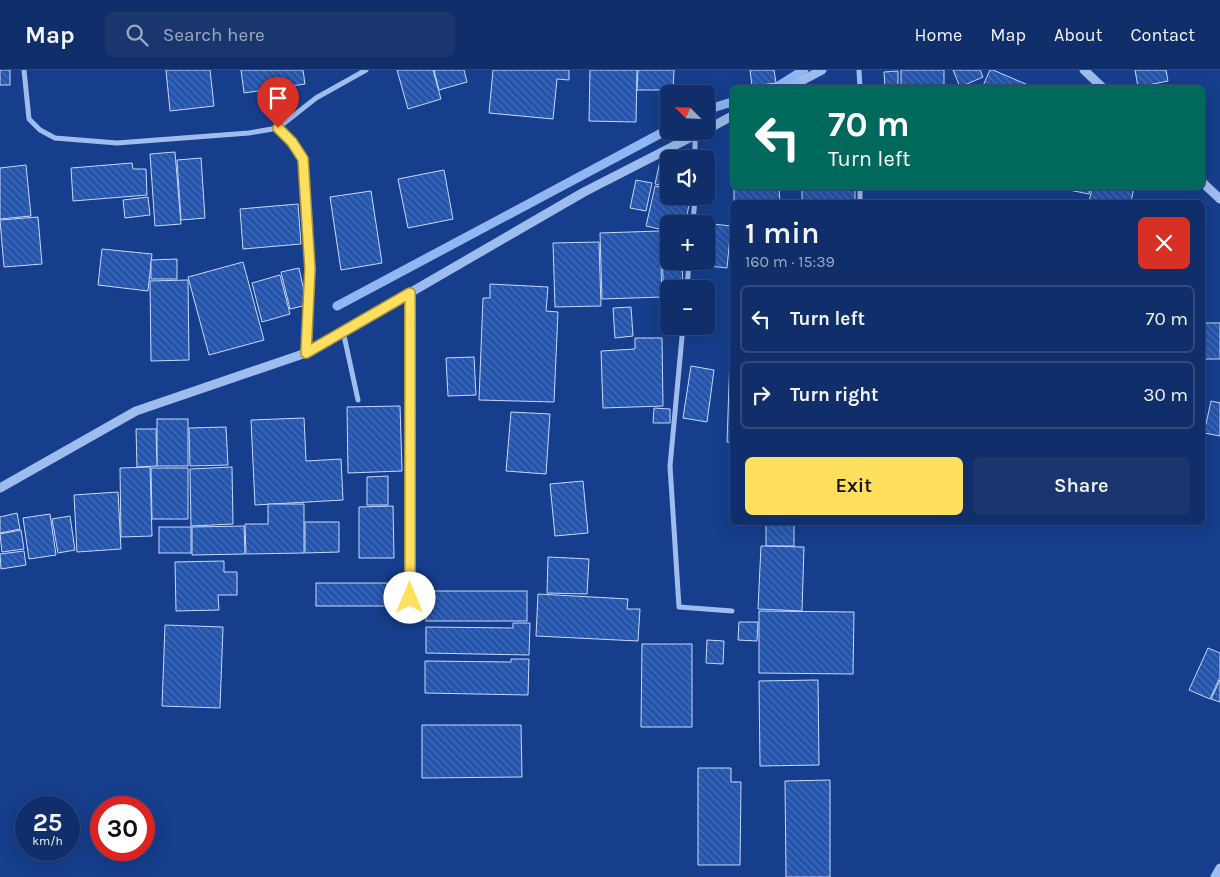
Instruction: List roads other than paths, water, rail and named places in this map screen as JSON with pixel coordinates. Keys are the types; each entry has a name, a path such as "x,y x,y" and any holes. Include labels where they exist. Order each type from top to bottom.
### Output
{"street":[{"path":"24,70 29,119 40,130 55,138 117,143 249,133 278,128 316,98 366,70"},
{"path":"794,85 822,70"},
{"path":"860,70 860,85"},
{"path":"1084,70 1100,85"},
{"path":"715,125 730,117"},
{"path":"278,128 292,142 303,159 310,269 306,353"},
{"path":"0,488 136,411 306,353 584,192 686,140"},
{"path":"1205,185 1220,199"},
{"path":"410,293 410,598"},
{"path":"343,332 358,400"},
{"path":"682,335 670,466 679,607 732,611"},
{"path":"1214,877 1220,868"}],"waterway":[{"path":"780,85 804,70"},
{"path":"715,107 730,103"},
{"path":"337,306 660,134"}]}
